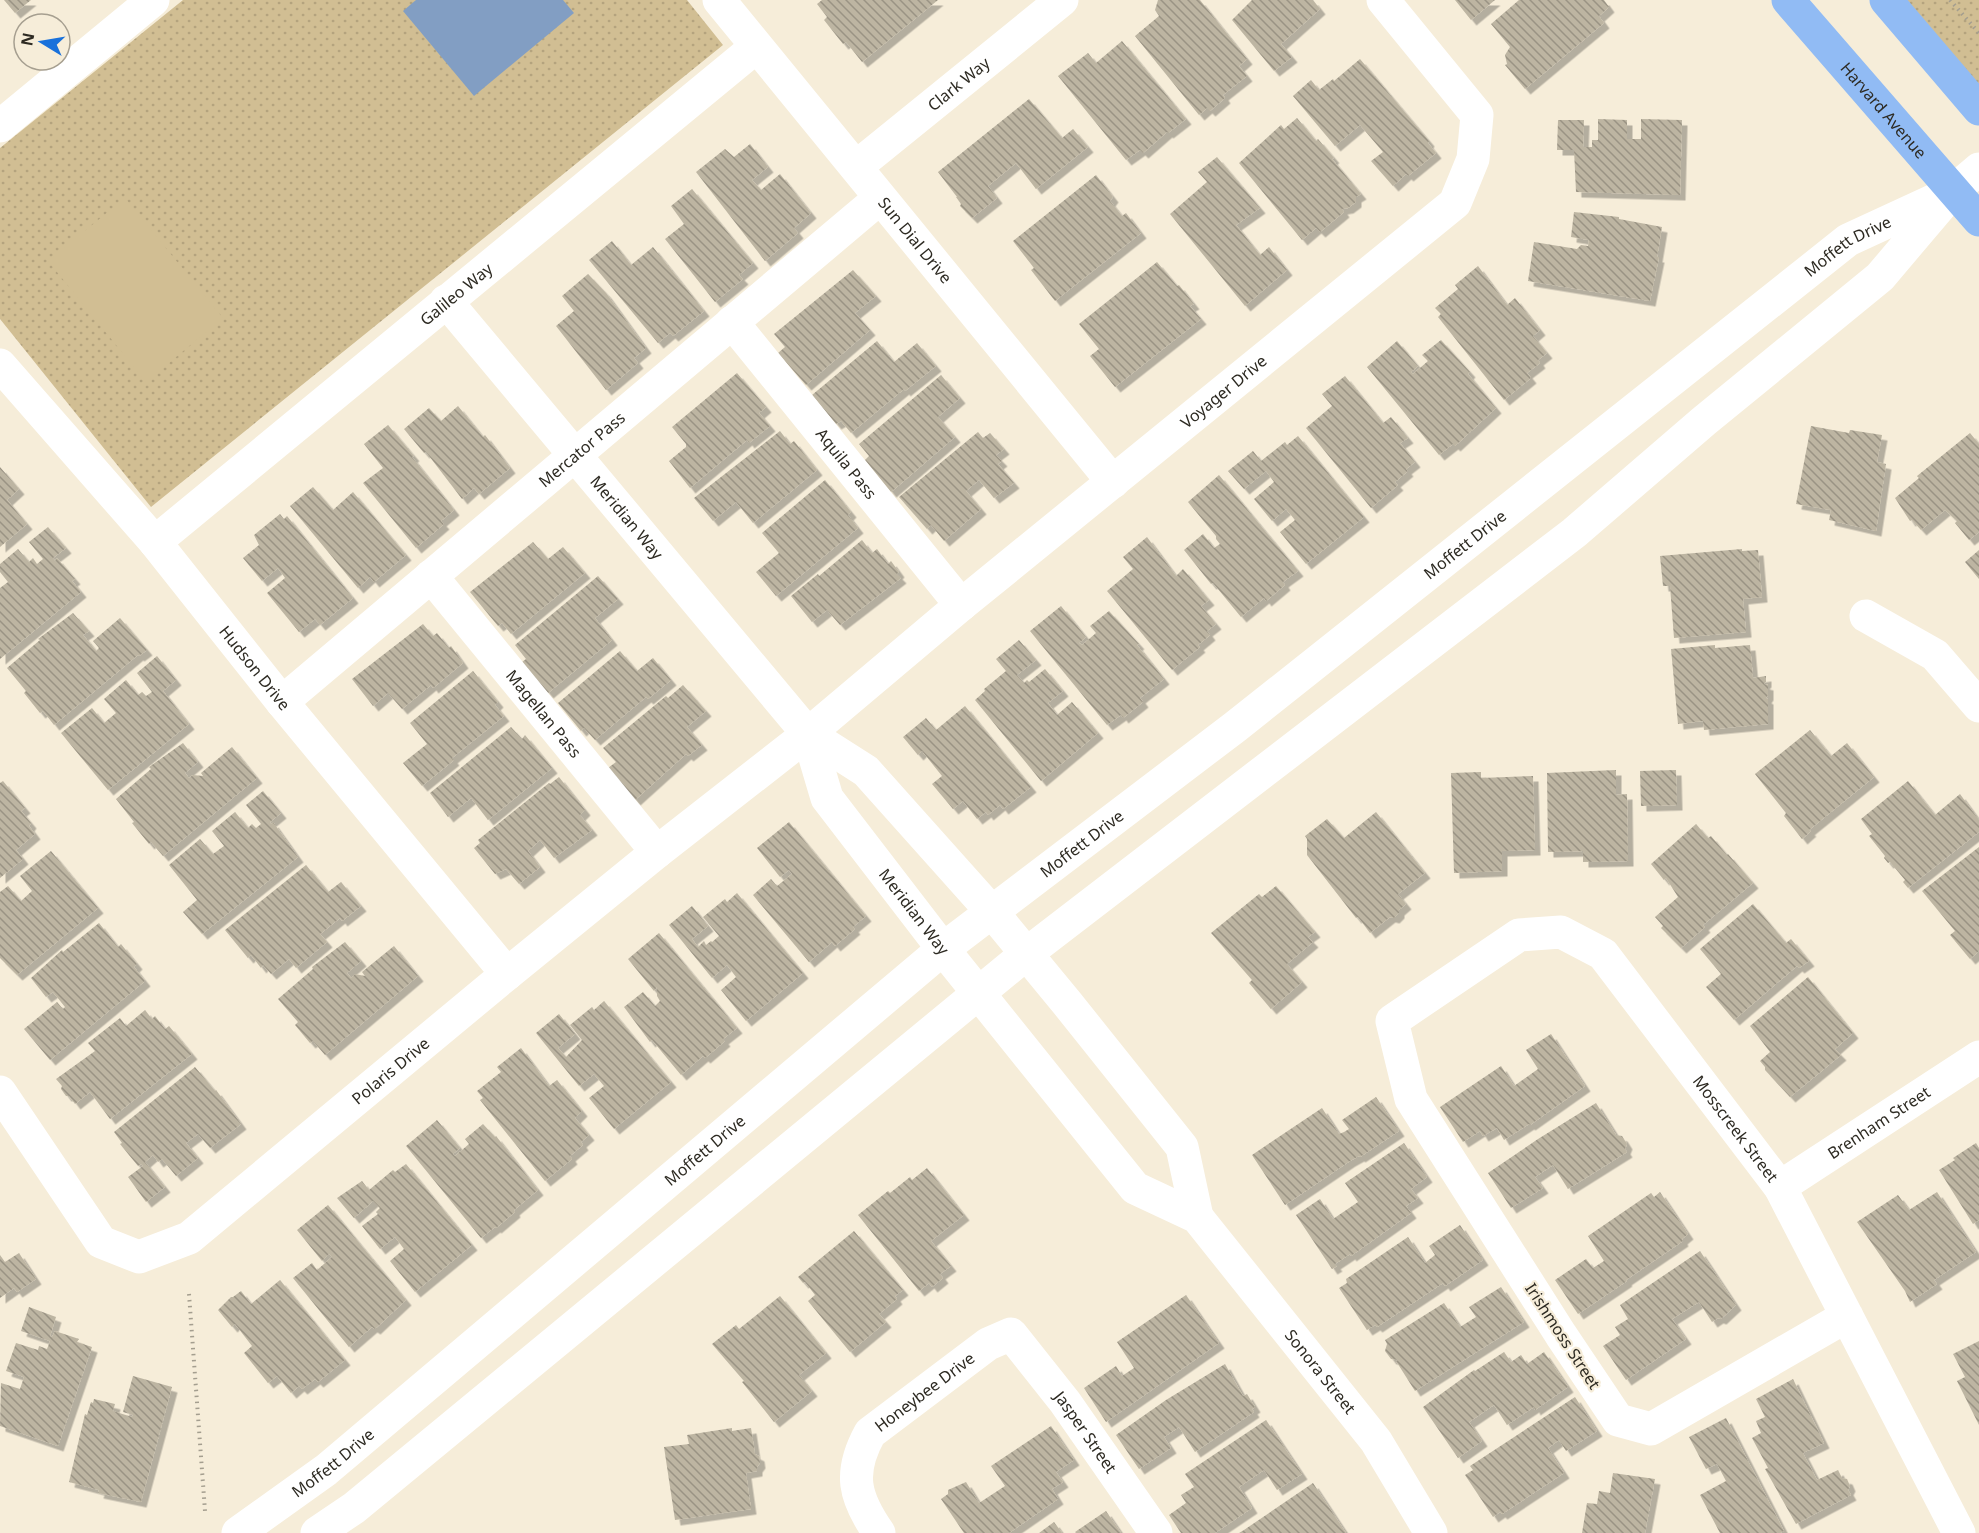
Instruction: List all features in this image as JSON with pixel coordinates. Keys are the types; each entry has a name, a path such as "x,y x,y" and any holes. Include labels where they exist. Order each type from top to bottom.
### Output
{"main road":[{"name":"Harvard Avenue","path":"1788,0 1952,192 1979,220"},
{"path":"1886,0 1979,109"}],"street":[{"path":"0,126 153,0"},
{"name":"Sun Dial Drive","path":"719,0 1113,482"},
{"name":"Clark Way","path":"856,167 1062,0"},
{"name":"Voyager Drive","path":"808,734 961,605 1455,203 1473,159 1477,115 1383,0"},
{"name":"Galileo Way","path":"156,542 756,47"},
{"name":"Moffett Drive","path":"317,1533 354,1508 1026,954 1574,533 1704,421 1880,277 1952,192 1979,169"},
{"name":"Moffett Drive","path":"238,1533 326,1470 943,949 1235,727 1848,240 1952,192"},
{"name":"Mercator Pass","path":"282,702 880,198"},
{"name":"Meridian Way","path":"446,301 808,734 866,771 992,912 1026,954"},
{"name":"Aquila Pass","path":"732,322 961,605"},
{"name":"Hudson Drive","path":"2,372 156,542 282,702 507,974"},
{"name":"Magellan Pass","path":"431,576 657,852"},
{"path":"1866,616 1935,655 1979,706"},
{"name":"Meridian Way","path":"808,734 827,798 943,949 979,992"},
{"name":"Polaris Drive","path":"0,1092 101,1242 140,1257 189,1238 507,974 657,852 808,734"},
{"name":"Mosscreek Street","path":"1392,1021 1519,935 1561,932 1603,954 1780,1187 1959,1533"},
{"name":"Sonora Street","path":"1026,954 1182,1147 1197,1217"},
{"name":"Sonora Street","path":"979,992 1135,1188 1197,1217 1376,1441 1431,1533"},
{"name":"Irishmoss Street","path":"1392,1021 1411,1098 1555,1326 1618,1420 1651,1429 1846,1316"},
{"name":"Brenham Street","path":"1780,1187 1979,1057"},
{"name":"Honeybee Drive","path":"879,1533 866,1514 858,1495 856,1472 860,1451 870,1433 988,1344 1011,1334"},
{"name":"Jasper Street","path":"1011,1334 1065,1402 1156,1533"},
{"path":"1969,1533 1979,1528"}],"path":[{"path":"1950,0 1979,33"},
{"path":"189,1294 205,1511"}],"shaded area":[{"path":"183,0 687,0 723,45 151,507 0,319 0,148"},
{"path":"1905,0 1979,0 1979,88"},
{"path":"125,198 223,318 146,382 48,261"}],"water":[{"path":"416,0 563,0 574,13 474,96 403,11"}],"building":[{"path":"4,0 31,0 16,12"},
{"path":"822,0 938,0 862,62 846,42 843,44 824,20 827,17 817,4"},
{"path":"1158,0 1200,0 1247,59 1239,66 1247,76 1223,95 1225,98 1210,111 1207,108 1199,115 1135,36 1159,16 1155,10"},
{"path":"1252,0 1313,0 1320,9 1281,44 1292,57 1274,71 1232,20"},
{"path":"1455,0 1495,0 1471,20"},
{"path":"1519,0 1604,0 1609,7 1599,16 1604,23 1525,89 1505,65 1507,64 1505,55 1510,47 1491,24"},
{"path":"1122,41 1186,119 1143,153 1140,150 1126,160 1058,76 1088,53 1096,63"},
{"path":"1360,59 1429,141 1428,143 1436,153 1393,186 1371,161 1383,152 1360,125 1335,146 1293,96 1311,80 1319,90 1333,79 1334,81"},
{"path":"1029,99 1062,138 1073,129 1088,147 1036,189 1016,163 988,186 997,198 972,218 960,206 957,197 938,172"},
{"path":"1297,118 1334,158 1332,159 1361,194 1356,197 1356,202 1342,209 1344,212 1320,232 1316,228 1302,240 1239,163 1281,125 1284,129"},
{"path":"1598,119 1627,120 1627,139 1641,139 1641,119 1682,120 1680,195 1576,192 1574,150 1557,150 1558,120 1584,120 1583,147 1592,147 1592,140 1598,140"},
{"path":"750,144 768,167 752,180 761,190 780,174 811,213 794,228 798,233 765,261 696,172 725,149 734,157"},
{"path":"1217,157 1260,208 1236,225 1260,255 1269,247 1287,270 1245,306 1170,214 1207,182 1198,172"},
{"path":"1096,175 1113,197 1110,201 1122,216 1126,213 1141,233 1055,301 1031,270 1034,268 1013,241"},
{"path":"692,189 753,263 739,275 743,279 715,302 665,239 684,224 671,206"},
{"path":"1574,212 1619,217 1619,219 1662,227 1657,257 1659,257 1650,301 1528,281 1534,242 1577,249 1581,245 1588,246 1589,240 1571,237"},
{"path":"612,241 631,265 653,247 704,311 673,336 670,333 658,343 589,260"},
{"path":"1157,262 1194,304 1190,306 1201,319 1115,387 1090,356 1099,349 1079,324"},
{"path":"1478,266 1507,305 1515,298 1540,330 1533,336 1547,353 1538,360 1540,363 1527,373 1531,378 1504,400 1438,317 1441,314 1435,308 1458,289 1455,285"},
{"path":"853,270 876,296 855,313 870,330 806,385 778,353 785,347 774,334"},
{"path":"588,274 606,293 646,348 634,358 638,363 606,390 556,326 574,311 562,296"},
{"path":"1441,340 1470,372 1468,374 1496,408 1455,446 1453,444 1439,455 1367,367 1397,341 1418,366 1411,372 1413,374 1428,361 1422,355"},
{"path":"877,341 894,362 917,343 936,366 851,433 841,421 836,424 812,395"},
{"path":"737,373 766,407 759,413 770,426 749,443 747,440 690,488 669,461 686,447 672,427"},
{"path":"941,375 960,398 938,417 955,437 891,492 865,460 869,456 859,444"},
{"path":"1345,376 1383,423 1391,417 1408,438 1400,443 1415,462 1395,482 1398,485 1371,508 1306,428 1332,406 1322,394"},
{"path":"458,406 483,437 485,435 510,468 479,494 474,488 462,499 426,452 424,453 404,429 429,408 441,421"},
{"path":"388,425 454,510 441,521 444,524 416,548 363,483 383,468 364,444"},
{"path":"1811,426 1849,433 1850,430 1882,435 1877,462 1886,464 1876,531 1829,520 1831,510 1796,504"},
{"path":"780,431 790,444 794,441 817,470 753,523 736,502 713,521 694,498"},
{"path":"978,432 983,438 990,433 1004,449 996,455 1002,461 998,464 1014,483 994,498 979,480 966,491 981,509 944,541 931,525 927,529 899,497"},
{"path":"1970,433 1979,444 1979,532 1969,540 1955,523 1957,521 1945,510 1921,530 1912,520 1910,521 1895,498 1919,478 1917,476"},
{"path":"1298,436 1364,517 1306,564 1280,532 1295,520 1286,509 1272,521 1254,499 1274,482 1266,471 1244,489 1228,471 1253,451 1261,461 1285,442 1287,445"},
{"path":"0,467 19,489 7,500 27,524 0,547"},
{"path":"1219,475 1298,571 1283,582 1285,585 1266,601 1264,598 1241,617 1184,550 1203,534 1214,548 1220,544 1188,502"},
{"path":"825,480 851,512 848,515 858,528 776,596 756,572 779,553 762,533"},
{"path":"313,487 333,510 353,492 406,555 374,582 370,577 358,588 290,506"},
{"path":"280,514 284,519 287,516 353,598 320,625 315,619 299,632 267,593 285,578 278,568 262,581 243,558 259,545 254,535"},
{"path":"48,527 66,548 53,558 55,561 57,558 75,579 72,581 81,592 0,659 0,588 8,582 0,572 0,564 18,549 29,562 33,558 37,564 43,559 29,542"},
{"path":"1147,537 1176,576 1183,569 1209,600 1201,606 1216,624 1207,631 1210,635 1198,645 1200,647 1172,670 1107,591 1133,569 1123,557"},
{"path":"862,540 872,553 877,549 888,564 891,561 901,578 840,625 827,610 812,622 791,596"},
{"path":"533,542 548,559 563,547 585,573 511,634 502,623 498,626 470,592"},
{"path":"1742,549 1742,551 1758,550 1762,597 1743,599 1746,632 1674,638 1670,586 1663,586 1660,556"},
{"path":"1979,550 1979,579 1965,562"},
{"path":"598,576 618,599 595,618 612,640 548,693 522,662 526,659 515,645"},
{"path":"1061,606 1086,637 1079,643 1082,645 1096,633 1090,626 1109,611 1139,644 1137,645 1164,679 1140,698 1143,702 1123,718 1121,715 1107,725 1030,631"},
{"path":"73,613 89,631 83,635 96,651 99,648 93,641 120,618 147,650 54,725 43,711 40,713 7,668 40,640 38,639"},
{"path":"423,624 433,636 437,633 449,648 451,646 463,663 433,688 431,685 402,709 388,693 373,706 352,679"},
{"path":"1019,640 1036,660 1017,675 1024,683 1027,680 1029,682 1045,669 1063,691 1048,703 1057,715 1072,702 1098,733 1041,781 975,700 985,691 984,689 1006,671 996,659"},
{"path":"1715,645 1715,648 1750,645 1753,678 1766,676 1764,684 1768,685 1766,698 1768,699 1768,724 1704,730 1703,721 1678,724 1671,649"},
{"path":"620,651 637,671 653,658 671,680 648,699 646,697 595,740 584,728 581,731 558,703"},
{"path":"157,656 176,680 163,691 189,724 108,790 61,733 92,708 104,723 116,713 104,699 126,680 138,695 142,692 146,696 152,692 137,673"},
{"path":"473,671 498,702 495,705 504,716 452,758 454,760 422,786 403,763 427,744 410,723"},
{"path":"683,685 706,711 687,727 702,745 688,756 686,754 635,800 608,768 616,762 603,748 666,696 668,698"},
{"path":"965,706 1031,787 1003,809 1000,805 988,815 986,812 977,819 963,801 953,809 932,784 942,776 922,751 918,755 903,737 926,718 936,730"},
{"path":"511,727 522,739 525,735 552,768 488,820 471,798 448,817 430,793"},
{"path":"1810,730 1831,756 1847,743 1874,777 1809,830 1811,831 1802,839 1784,816 1786,813 1755,774"},
{"path":"183,743 198,762 185,773 189,778 193,775 203,776 201,773 232,747 257,778 163,856 151,842 149,844 116,799 151,769 149,767"},
{"path":"1616,770 1616,795 1627,794 1628,861 1583,862 1583,851 1548,852 1547,773"},
{"path":"1676,770 1677,805 1641,806 1640,771"},
{"path":"1481,772 1481,778 1533,776 1535,850 1502,851 1502,871 1454,873 1451,773"},
{"path":"559,777 585,810 580,815 592,830 554,858 540,840 528,851 540,867 519,884 506,869 495,874 474,848 480,843 478,840"},
{"path":"3,781 25,808 21,811 31,823 29,826 35,834 16,850 23,859 0,878 0,783"},
{"path":"1908,781 1935,815 1960,794 1979,820 1979,832 1908,888 1903,882 1905,880 1890,862 1888,863 1869,836 1872,834 1861,819"},
{"path":"263,791 281,813 270,822 271,824 273,822 298,857 202,934 183,912 197,900 169,865 200,839 213,854 224,846 212,831 235,812 248,828 252,824 256,828 261,824 246,805"},
{"path":"1376,812 1425,873 1398,894 1406,904 1399,910 1399,913 1394,918 1390,917 1370,933 1307,855 1305,836 1327,819 1344,838"},
{"path":"789,822 866,916 835,946 832,942 809,962 753,895 771,879 777,886 792,874 789,870 780,877 757,848"},
{"path":"1696,824 1708,838 1711,836 1753,883 1703,925 1705,927 1681,948 1661,928 1663,926 1655,917 1678,897 1666,878 1664,880 1651,864"},
{"path":"1979,847 1979,951 1970,959 1950,935 1955,931 1922,891"},
{"path":"51,851 98,908 17,975 0,958 0,892 8,886 21,901 32,891 20,876"},
{"path":"306,865 328,892 341,882 361,906 342,921 340,918 320,934 327,942 296,968 289,959 271,974 263,965 261,968 251,955 248,958 225,930"},
{"path":"1276,886 1315,932 1308,937 1313,942 1287,964 1302,982 1271,1009 1249,983 1252,980 1211,933 1259,894 1262,897"},
{"path":"737,893 803,973 746,1021 721,990 736,977 727,965 712,978 669,925 692,906 708,926 692,939 698,947 704,941 706,945 719,936 703,917 725,899 727,902"},
{"path":"1753,904 1786,943 1791,939 1809,961 1799,968 1797,966 1734,1020 1706,987 1721,974 1700,949"},
{"path":"99,923 118,947 121,944 137,964 134,967 145,981 50,1060 24,1029 57,1002 63,1009 65,1007 53,992 46,997 31,978 62,950 63,952"},
{"path":"659,933 737,1028 705,1058 703,1056 681,1075 652,1040 650,1042 624,1007 643,992 655,1006 660,1001 657,996 657,987 654,991 628,959"},
{"path":"345,942 361,961 347,973 351,978 355,974 365,976 362,972 394,946 418,976 325,1055 313,1041 310,1043 295,1025 298,1022 278,999 313,969 312,967"},
{"path":"1808,977 1853,1033 1835,1049 1841,1055 1790,1097 1765,1070 1760,1061 1770,1052 1750,1026"},
{"path":"604,1001 671,1082 614,1129 589,1098 604,1086 594,1074 579,1086 536,1033 559,1014 575,1034 558,1048 566,1057 582,1040 570,1025 592,1007 594,1010"},
{"path":"145,1010 152,1019 155,1016 165,1029 169,1026 192,1054 110,1119 90,1092 75,1104 69,1096 66,1096 56,1079 95,1051 88,1043 120,1018 126,1026"},
{"path":"1551,1034 1585,1086 1530,1125 1504,1140 1497,1128 1483,1136 1480,1131 1463,1142 1440,1107 1501,1066 1514,1086 1538,1069 1526,1050"},
{"path":"521,1048 549,1086 557,1080 582,1111 575,1118 589,1135 581,1142 583,1145 570,1156 572,1159 545,1181 480,1100 483,1098 477,1091 501,1072 497,1067"},
{"path":"195,1067 216,1090 241,1124 210,1148 198,1134 186,1143 198,1158 176,1176 162,1159 158,1162 153,1155 145,1162 165,1187 146,1202 128,1177 143,1166 141,1164 138,1166 120,1144 122,1143 114,1132"},
{"path":"1376,1097 1399,1131 1285,1205 1252,1155 1322,1108 1339,1134 1344,1132 1349,1129 1342,1120"},
{"path":"1596,1103 1616,1135 1622,1136 1627,1144 1625,1149 1627,1152 1568,1189 1553,1165 1535,1177 1543,1188 1511,1208 1488,1173"},
{"path":"437,1120 460,1148 453,1154 455,1156 469,1144 465,1139 483,1124 496,1136 538,1190 496,1228 481,1238 406,1146"},
{"path":"1404,1143 1427,1177 1411,1189 1418,1198 1406,1206 1411,1213 1351,1256 1350,1254 1335,1264 1337,1266 1332,1269 1296,1215 1320,1199 1333,1219 1358,1202 1345,1183"},
{"path":"1976,1143 1979,1148 1979,1220 1973,1224 1939,1170"},
{"path":"406,1164 472,1245 415,1292 390,1261 404,1249 395,1237 380,1249 362,1226 378,1214 376,1212 380,1208 373,1201 354,1218 337,1198 362,1181 369,1190 393,1170 395,1172"},
{"path":"927,1168 964,1215 931,1241 951,1266 940,1274 943,1278 932,1287 929,1283 919,1291 858,1215 888,1191 890,1193 910,1177 912,1180"},
{"path":"1660,1192 1688,1234 1682,1239 1683,1241 1578,1314 1555,1280 1586,1259 1593,1268 1604,1261 1588,1236 1651,1193 1654,1197"},
{"path":"1937,1192 1976,1252 1934,1280 1937,1284 1910,1302 1905,1291 1857,1222 1898,1195 1909,1210"},
{"path":"328,1205 406,1300 375,1329 372,1327 349,1347 293,1278 312,1263 317,1270 332,1257 329,1254 322,1261 297,1230"},
{"path":"1460,1225 1483,1260 1445,1286 1443,1283 1377,1327 1375,1325 1367,1330 1339,1288 1347,1283 1346,1279 1408,1237 1425,1263 1435,1255 1429,1246"},
{"path":"854,1231 903,1290 895,1296 897,1299 879,1314 886,1322 850,1352 808,1301 815,1295 798,1277"},
{"path":"1700,1251 1736,1305 1721,1319 1718,1318 1712,1322 1699,1302 1672,1319 1686,1339 1626,1380 1603,1346 1620,1335 1615,1327 1628,1319 1620,1305"},
{"path":"19,1253 36,1279 17,1292 14,1288 0,1298 0,1255 5,1262"},
{"path":"280,1280 345,1360 318,1382 315,1379 302,1389 299,1386 291,1393 277,1376 268,1383 244,1353 252,1346 235,1324 232,1327 218,1310 241,1291 251,1304"},
{"path":"1501,1287 1524,1322 1415,1391 1396,1361 1398,1360 1391,1359 1385,1351 1387,1344 1385,1340 1444,1303 1460,1327 1476,1317 1469,1307"},
{"path":"1186,1295 1219,1343 1106,1422 1084,1388 1116,1366 1122,1376 1134,1368 1117,1342"},
{"path":"780,1296 826,1353 799,1375 812,1391 774,1422 742,1382 744,1381 712,1344 736,1325 739,1329"},
{"path":"29,1307 56,1317 50,1336 52,1337 55,1331 79,1339 77,1342 92,1347 58,1446 0,1426 1,1383 20,1389 24,1377 6,1371 16,1343 38,1350 39,1346 47,1349 50,1341 21,1331"},
{"path":"1979,1341 1979,1425 1957,1381 1965,1377 1953,1354"},
{"path":"1504,1352 1511,1362 1521,1355 1527,1364 1544,1352 1568,1387 1535,1410 1534,1407 1507,1425 1494,1405 1469,1422 1482,1441 1458,1458 1423,1407 1474,1370"},
{"path":"1225,1364 1243,1396 1247,1394 1255,1407 1252,1409 1254,1412 1195,1452 1179,1427 1164,1437 1171,1448 1139,1469 1116,1435 1166,1400"},
{"path":"133,1376 172,1387 141,1502 98,1493 99,1490 69,1482 85,1414 87,1415 91,1402 93,1403 94,1399 115,1404 113,1411 132,1417 133,1415 123,1412"},
{"path":"1793,1379 1824,1443 1803,1453 1817,1480 1838,1470 1842,1478 1847,1479 1851,1495 1796,1524 1765,1469 1768,1468 1752,1438 1761,1433 1756,1421 1765,1417 1756,1399"},
{"path":"1575,1397 1597,1431 1566,1451 1559,1440 1548,1448 1564,1473 1502,1514 1500,1512 1493,1517 1465,1475 1473,1470 1470,1466"},
{"path":"1726,1418 1784,1531 1780,1533 1720,1533 1700,1495 1726,1481 1717,1464 1706,1469 1689,1437"},
{"path":"1266,1420 1302,1474 1277,1490 1264,1470 1239,1487 1252,1508 1215,1533 1181,1533 1169,1515 1186,1503 1181,1495 1194,1487 1185,1474"},
{"path":"1051,1426 1074,1460 1056,1472 1063,1482 1052,1489 1058,1499 1009,1533 964,1533 941,1499 948,1494 948,1490 966,1482 979,1503 1005,1486 991,1466"},
{"path":"732,1428 732,1431 751,1428 755,1454 759,1456 760,1463 757,1471 746,1473 751,1509 675,1520 664,1447 689,1444 687,1435"},
{"path":"1613,1473 1655,1479 1645,1533 1582,1533 1587,1503 1597,1504 1599,1491 1610,1493"},
{"path":"1313,1483 1346,1533 1239,1533 1244,1530"},
{"path":"1106,1511 1121,1533 1075,1532"},
{"path":"1054,1522 1062,1533 1039,1533"}]}
